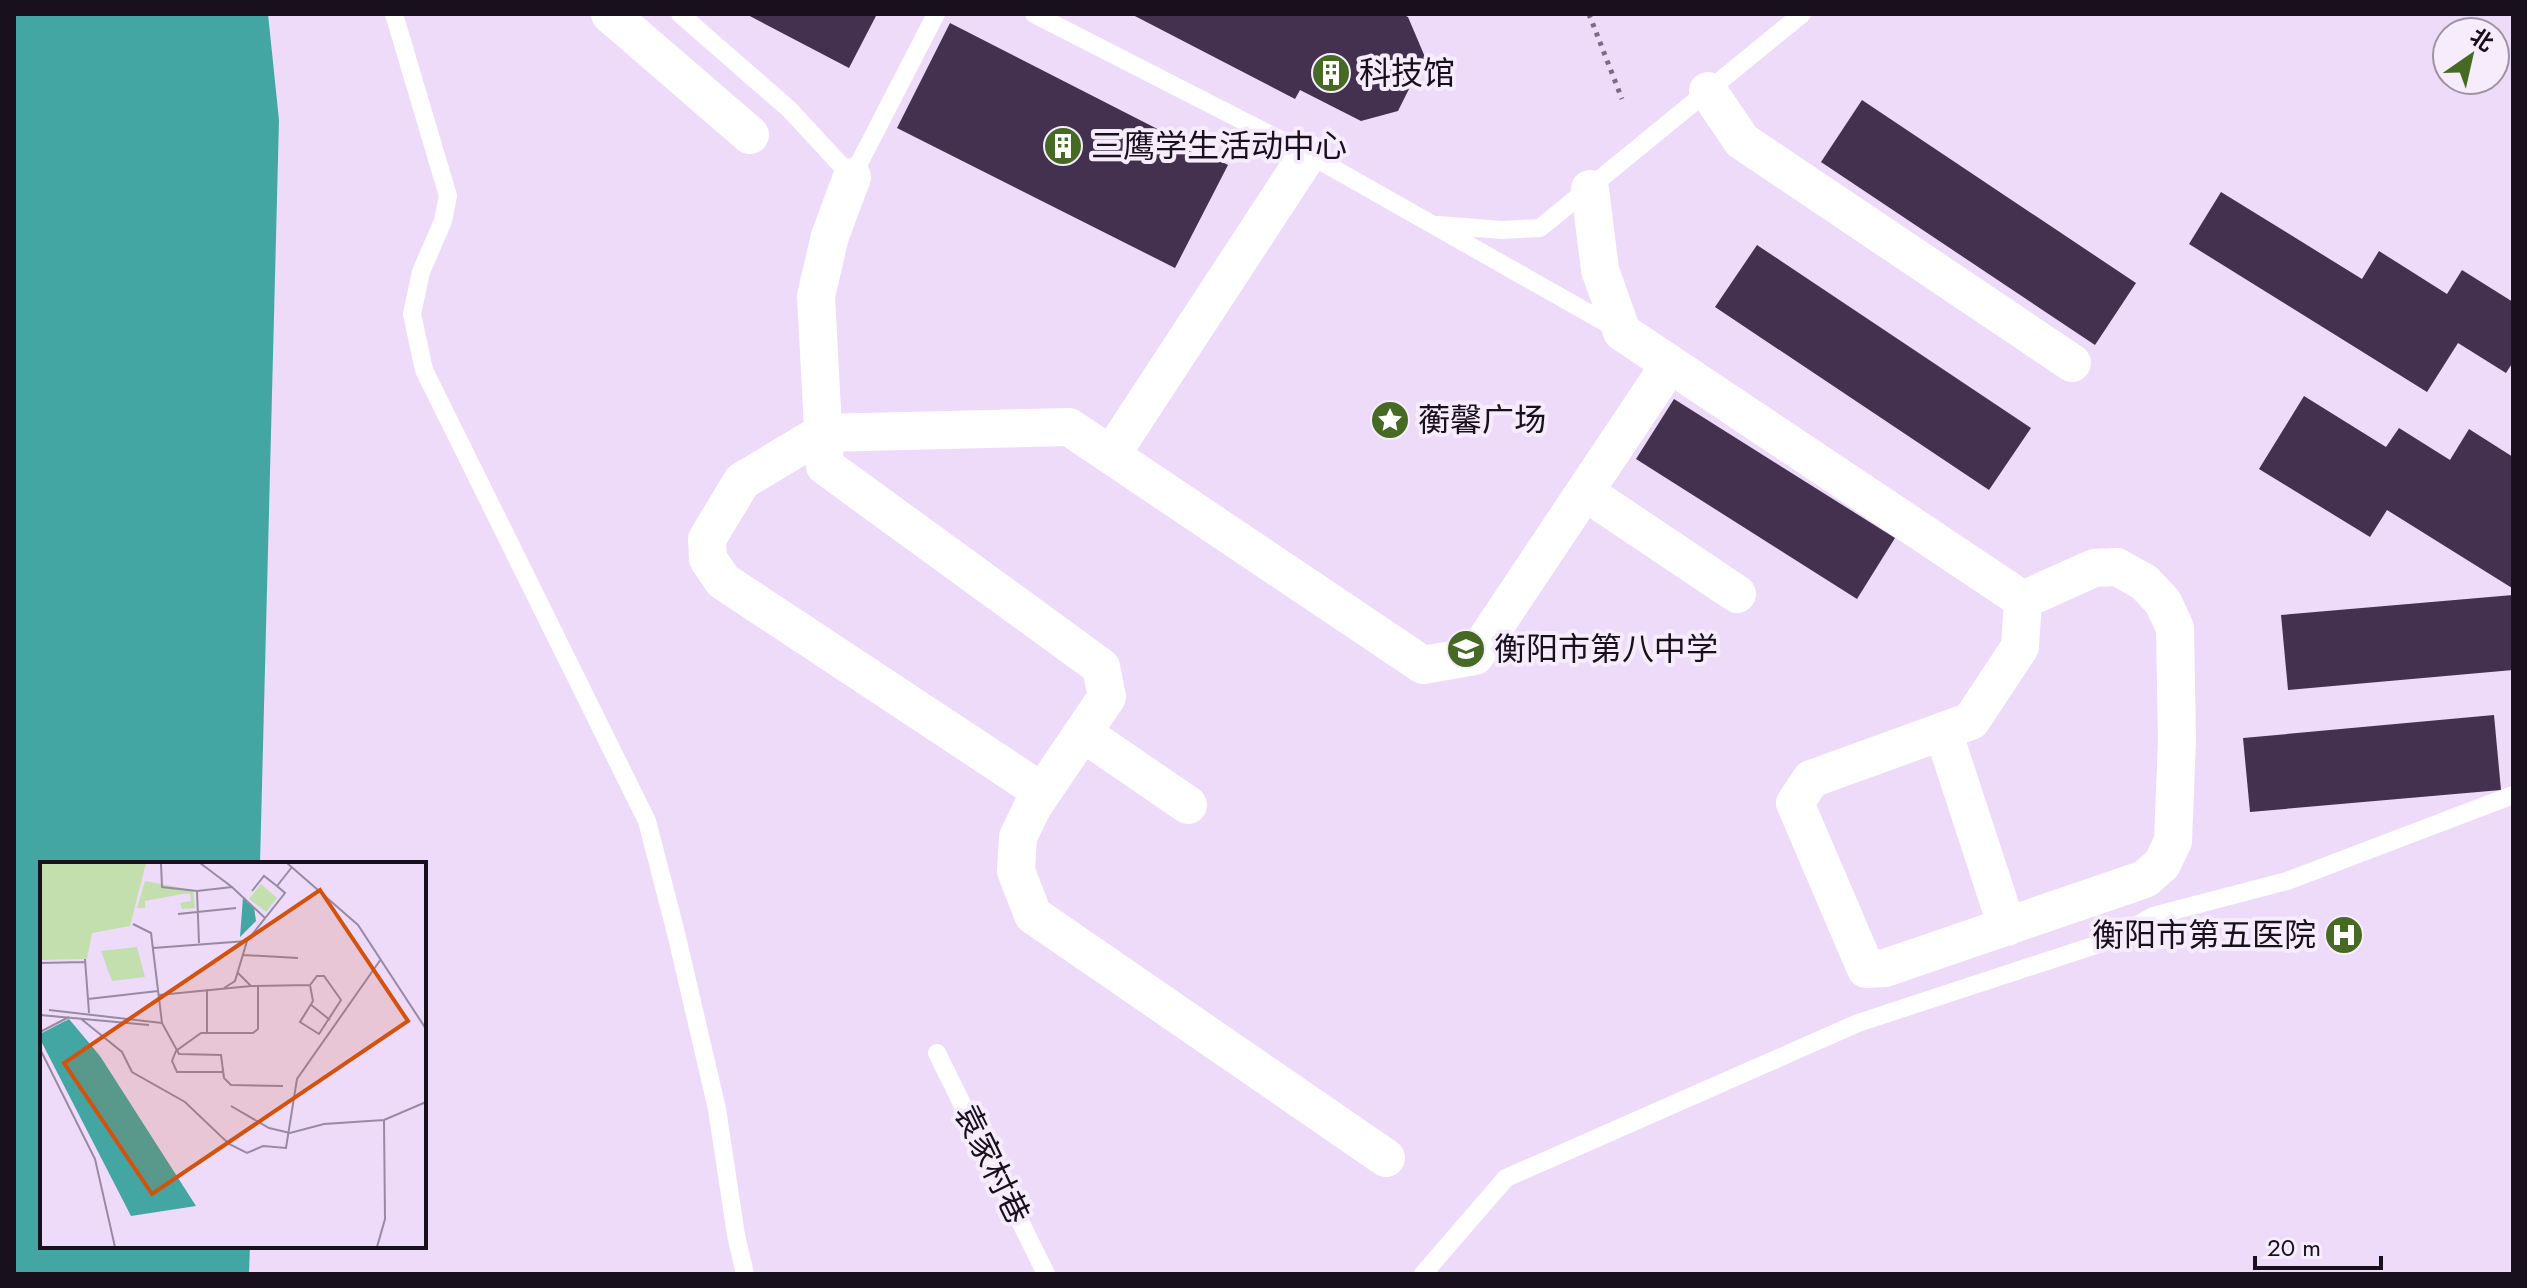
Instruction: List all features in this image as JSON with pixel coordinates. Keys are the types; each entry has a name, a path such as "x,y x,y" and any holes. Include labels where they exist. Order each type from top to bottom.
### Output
{"street":[{"path":"610,14 750,135"},
{"path":"1708,91 1742,141 2072,363"},
{"path":"1111,455 1308,154"},
{"path":"852,177 830,236 816,296 825,466 1101,667 1107,697 1042,792 1018,837 1016,871 1033,915 1386,1158"},
{"path":"1590,189 1600,270 1622,332 2023,600"},
{"path":"1042,792 723,581 708,559 707,539 742,481 822,433 1069,427 1423,665 1475,656 1670,364"},
{"path":"1585,492 1737,594"},
{"path":"2117,567 2144,582 2163,602 2175,628 2177,741 2173,841 2162,864 2145,879 1885,968 1866,969 1795,803 1811,779 1971,721 2020,647 2023,600 2094,568 2117,567"},
{"path":"1943,731 2007,927"},
{"path":"1083,733 1188,805"}],"lane":[{"path":"394,14 448,196 443,221 421,272 412,314 424,370 647,821 717,1109 745,1274"},
{"path":"680,14 789,109 852,177 936,14"},
{"path":"1034,14 1308,154 1622,332"},
{"path":"1433,225 1502,230 1540,228 1802,14"},
{"path":"1423,1274 1506,1178 1858,1023 2108,941 2153,916 2287,881 2513,795"},
{"name":"袁家村巷","path":"937,1053 1046,1274"}],"path":[{"path":"1589,14 1622,99"}],"shaded area":[{"path":"14,14 268,14 279,120 260,862 40,862 40,1248 250,1248 249,1274 14,1274"}],"building":[{"path":"746,14 877,14 849,68"},
{"name":"科技馆","path":"1131,14 1402,14 1408,17 1425,57 1398,111 1361,121 1300,90 1295,99"},
{"name":"三鹰学生活动中心","path":"950,23 1228,165 1175,268 897,128"},
{"path":"1862,100 2136,283 2095,345 1821,162"},
{"path":"2221,192 2362,279 2379,251 2447,294 2462,270 2513,302 2513,362 2506,373 2458,343 2427,392 2189,244"},
{"path":"1757,245 2031,428 1989,490 1715,307"},
{"path":"2304,396 2386,447 2399,428 2450,460 2469,429 2513,457 2512,588 2387,510 2370,537 2259,469"},
{"path":"1674,399 1895,538 1857,599 1636,459"},
{"path":"2513,595 2513,670 2288,690 2281,615"},
{"path":"2494,715 2501,790 2250,812 2243,738"}],"place":[{"name":"科技馆","path":"1331,73"},
{"name":"三鹰学生活动中心","path":"1063,146"},
{"name":"蘅馨广场","path":"1390,420"},
{"name":"衡阳市第八中学","path":"1466,649"},
{"name":"衡阳市第五医院","path":"2344,935"}]}
